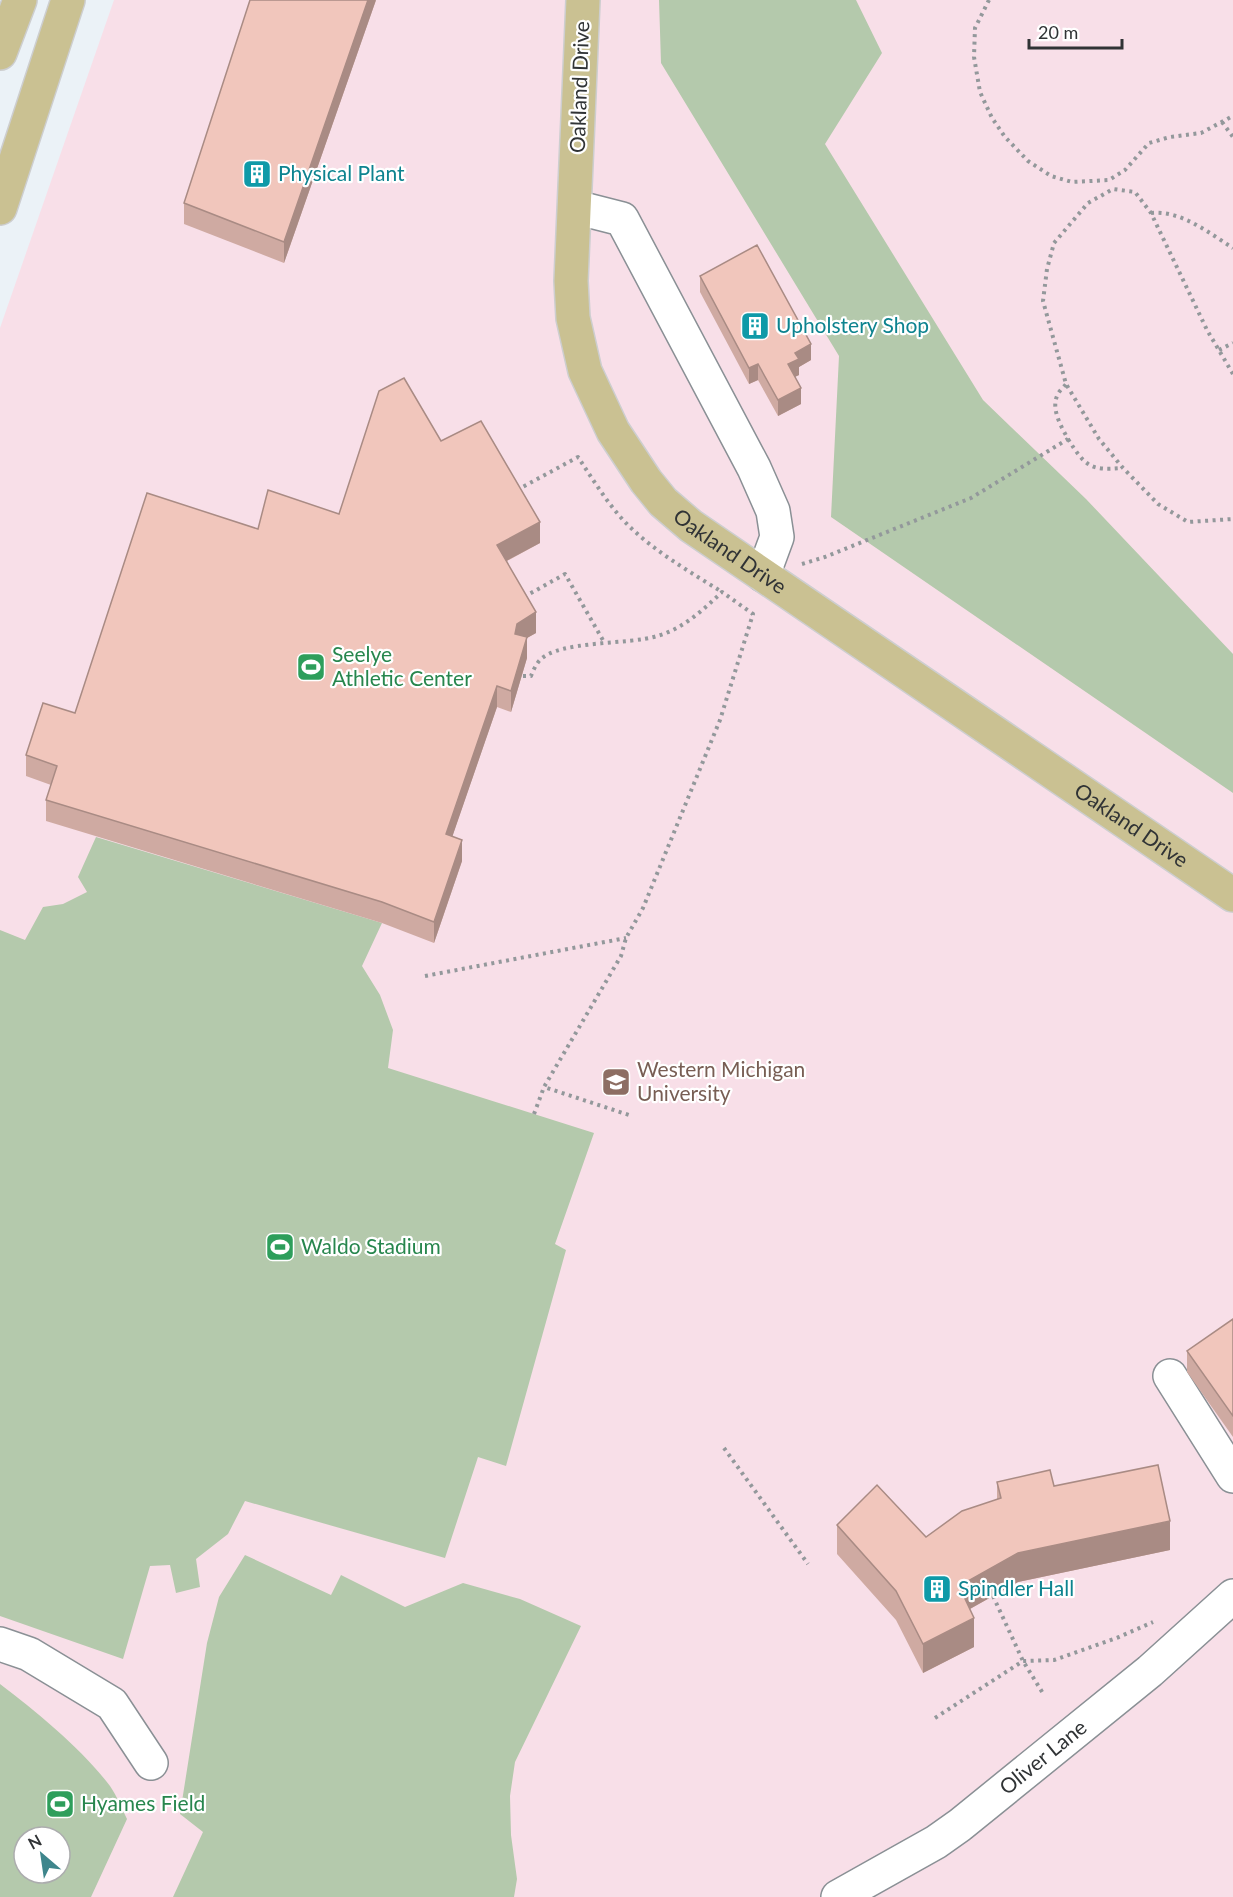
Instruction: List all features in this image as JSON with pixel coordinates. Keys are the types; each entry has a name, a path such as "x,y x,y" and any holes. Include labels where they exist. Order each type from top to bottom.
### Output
{"main road":[{"path":"0,53 20,0"},
{"path":"0,208 68,0"},
{"name":"Oakland Drive","path":"583,0 571,281 573,318 585,371 613,431 645,481 663,502 691,526 1233,895"}],"street":[{"path":"575,207 622,219 754,468 773,511 777,537 763,575"},
{"path":"1170,1376 1233,1476"},
{"name":"Oliver Lane","path":"838,1897 936,1842 960,1825 1150,1671 1233,1596"},
{"path":"0,1644 29,1654 112,1704 151,1763"}],"path":[{"path":"989,0 975,28 974,57 980,92 992,118 1005,137 1028,161 1051,176 1072,182 1109,180 1125,170 1149,143 1170,137 1201,133 1233,116"},
{"path":"1222,122 1233,137"},
{"path":"1109,180 1113,189"},
{"path":"1233,374 1207,330 1151,213 1135,192 1113,189 1088,203 1054,243 1047,269 1043,301 1066,384 1099,439 1158,504 1188,522 1233,519"},
{"path":"1151,213 1162,212 1194,224 1233,248"},
{"path":"1219,350 1233,343"},
{"path":"1066,384 1056,397 1056,413 1068,439 1081,458 1093,467 1102,470 1123,468"},
{"path":"802,564 971,498 1068,439"},
{"path":"510,494 578,457 616,512 631,528 664,554 753,614 720,720 643,908 626,938 621,956 544,1087 534,1114"},
{"path":"517,600 565,574 604,642"},
{"path":"523,675 531,676 539,660 551,653 604,642 639,640 658,636 677,628 695,616 722,592"},
{"path":"425,976 626,938"},
{"path":"544,1087 632,1116"},
{"path":"724,1448 808,1564"},
{"path":"993,1596 1023,1660 1044,1695"},
{"path":"935,1718 1023,1660 1054,1659 1119,1637 1157,1620"}],"shaded area":[{"name":"Western Michigan University","path":"114,0 1233,0 1233,1897 0,1897 0,328"}],"green space":[{"path":"659,0 856,0 882,53 825,144 983,400 1086,499 1233,654 1233,793 831,517 839,356 661,63"},
{"name":"Waldo Stadium","path":"96,837 382,923 362,966 380,995 393,1030 388,1068 594,1133 555,1244 566,1250 506,1466 478,1457 445,1558 245,1501 228,1534 196,1559 200,1587 176,1593 170,1565 150,1566 123,1659 0,1616 0,930 25,940 43,907 63,904 87,892 78,877"},
{"path":"245,1555 331,1595 341,1575 405,1607 463,1583 520,1599 581,1626 515,1762 510,1796 511,1835 517,1879 514,1897 173,1897 203,1832 180,1814 207,1643 219,1597"},
{"name":"Hyames Field","path":"0,1684 44,1719 86,1758 110,1786 127,1819 91,1897 0,1897"}],"building":[{"name":"Physical Plant","path":"250,0 368,0 284,242 184,203"},
{"name":"Upholstery Shop","path":"757,245 811,344 795,353 799,359 788,364 801,388 778,400 758,364 749,368 700,276"},
{"name":"Seelye Athletic Center","path":"404,378 441,441 481,421 540,522 497,545 536,612 517,624 515,634 527,637 511,691 497,686 446,834 462,840 434,922 382,902 46,800 57,766 26,755 43,703 75,713 147,493 258,529 268,490 339,514 379,391"},
{"path":"1233,1319 1233,1416 1187,1351"},
{"path":"1158,1465 1170,1521 1018,1553 959,1586 974,1618 923,1644 896,1591 837,1525 877,1485 926,1537 962,1511 1001,1498 997,1482 1050,1470 1054,1486"}],"place":[{"name":"Physical Plant","path":"257,174"},
{"name":"Upholstery Shop","path":"755,326"},
{"name":"Seelye Athletic Center","path":"311,667"},
{"name":"Western Michigan University","path":"616,1082"},
{"name":"Waldo Stadium","path":"280,1247"},
{"name":"Spindler Hall","path":"937,1589"},
{"name":"Hyames Field","path":"60,1804"}]}
